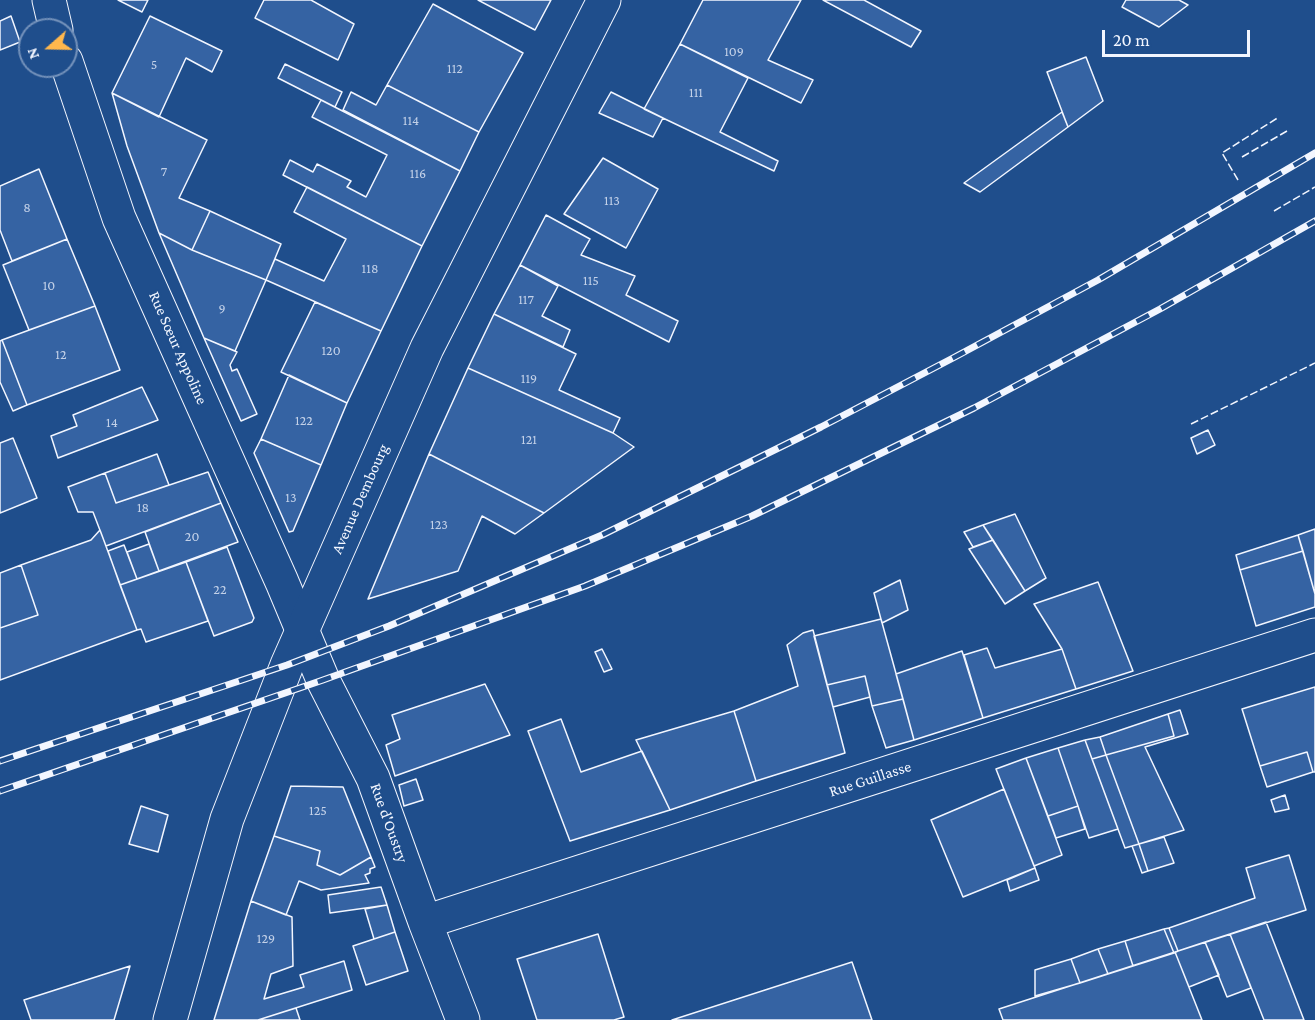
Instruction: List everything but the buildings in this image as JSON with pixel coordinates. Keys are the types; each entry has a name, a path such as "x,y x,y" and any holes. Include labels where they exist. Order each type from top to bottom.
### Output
{"street":[{"path":"49,0 53,18"},
{"name":"Avenue Dembourg","path":"170,1020 227,819 302,632 427,348 604,0"},
{"name":"Rue Sœur Appoline","path":"72,78 119,218 282,582 302,632"},
{"name":"Rue d'Oustry","path":"302,632 323,680 372,778 464,1020"},
{"name":"Rue Guillasse","path":"425,922 1315,636"}],"railway":[{"path":"0,761 287,665 389,626 602,535 821,427 953,358 1098,280 1315,153"},
{"path":"0,791 323,680 585,586 752,516 974,408 1160,309 1315,221"}],"fence":[{"path":"1238,180 1222,153 1279,117"},
{"path":"1242,157 1287,131"},
{"path":"1274,211 1315,187"},
{"path":"1191,424 1315,363"}]}
